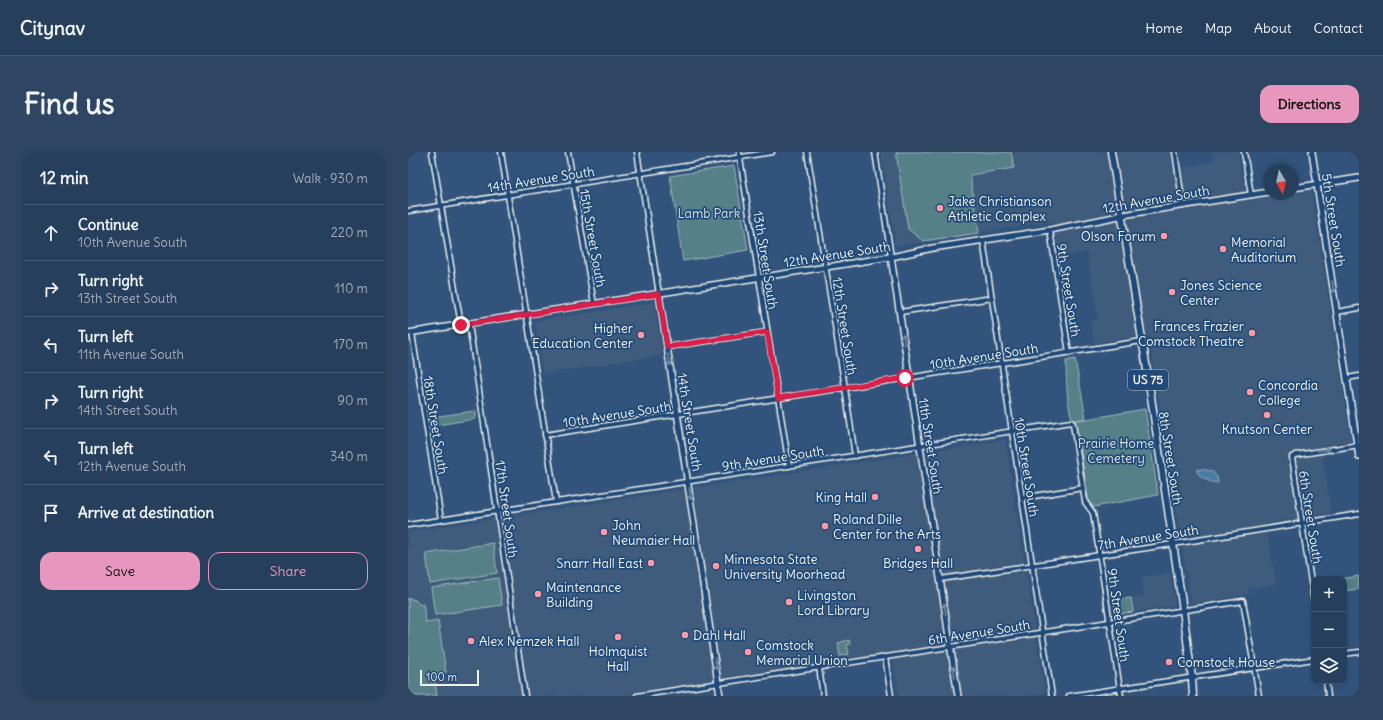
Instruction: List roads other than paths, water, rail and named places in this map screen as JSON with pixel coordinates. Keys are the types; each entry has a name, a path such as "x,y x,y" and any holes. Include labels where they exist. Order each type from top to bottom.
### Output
{"main road":[{"name":"8th Street South","path":"1112,152 1183,610 1193,696"}],"street":[{"path":"432,152 461,325"},
{"path":"501,152 556,502"},
{"name":"15th Street South","path":"568,152 594,304"},
{"name":"14th Street South","path":"637,152 720,696"},
{"name":"13th Street South","path":"739,152 789,466"},
{"name":"14th Avenue South","path":"408,211 772,152"},
{"name":"12th Street South","path":"807,152 855,456"},
{"name":"11th Street South","path":"875,152 958,696"},
{"path":"1175,152 1183,206"},
{"path":"1244,152 1251,195"},
{"name":"5th Street South","path":"1312,152 1359,457"},
{"path":"1299,187 1359,178"},
{"name":"12th Avenue South","path":"410,333 759,278 825,266 892,257 1122,216 1263,193"},
{"name":"9th Street South","path":"1050,230 1069,353"},
{"name":"10th Street South","path":"983,240 1052,696"},
{"path":"900,312 992,298"},
{"path":"1337,312 1359,308"},
{"name":"17th Street South","path":"469,324 525,696"},
{"path":"667,347 767,332"},
{"name":"18th Street South","path":"410,333 441,520"},
{"name":"10th Avenue South","path":"545,435 1142,341"},
{"path":"1347,378 1359,376"},
{"name":"9th Street South","path":"1071,422 1085,502 1094,513 1121,696"},
{"name":"9th Avenue South","path":"408,525 1071,422"},
{"name":"6th Street South","path":"1311,582 1292,457 1296,455 1358,445"},
{"path":"1022,498 1083,488"},
{"name":"7th Avenue South","path":"941,579 1359,514"},
{"name":"6th Avenue South","path":"637,696 718,682 1243,601 1245,604 1254,669"},
{"path":"1347,654 1359,652"},
{"path":"885,657 891,696"},
{"path":"1069,696 1311,660"},
{"path":"819,667 823,696"},
{"path":"1254,669 1259,696"},
{"path":"1326,684 1328,696"}],"place":[{"name":"Jake Christianson Athletic Complex","path":"940,208"},
{"name":"Olson Forum","path":"1164,236"},
{"name":"Memorial Auditorium","path":"1223,249"},
{"name":"Jones Science Center","path":"1172,292"},
{"name":"Frances Frazier Comstock Theatre","path":"1252,333"},
{"name":"Higher Education Center","path":"641,335"},
{"name":"Concordia College","path":"1250,392"},
{"name":"Knutson Center","path":"1267,415"},
{"name":"King Hall","path":"875,497"},
{"name":"Roland Dille Center for the Arts","path":"825,526"},
{"name":"John Neumaier Hall","path":"604,532"},
{"name":"Bridges Hall","path":"918,549"},
{"name":"Snarr Hall East","path":"651,563"},
{"name":"Minnesota State University Moorhead","path":"716,566"},
{"name":"Maintenance Building","path":"538,594"},
{"name":"Livingston Lord Library","path":"789,602"},
{"name":"Dahl Hall","path":"685,635"},
{"name":"Holmquist Hall","path":"618,637"},
{"name":"Alex Nemzek Hall","path":"471,641"},
{"name":"Comstock Memorial Union","path":"748,652"},
{"name":"Comstock House","path":"1169,662"}],"park label":[{"name":"Lamb Park","path":"709,213"},
{"name":"Prairie Home Cemetery","path":"1116,450"}]}
